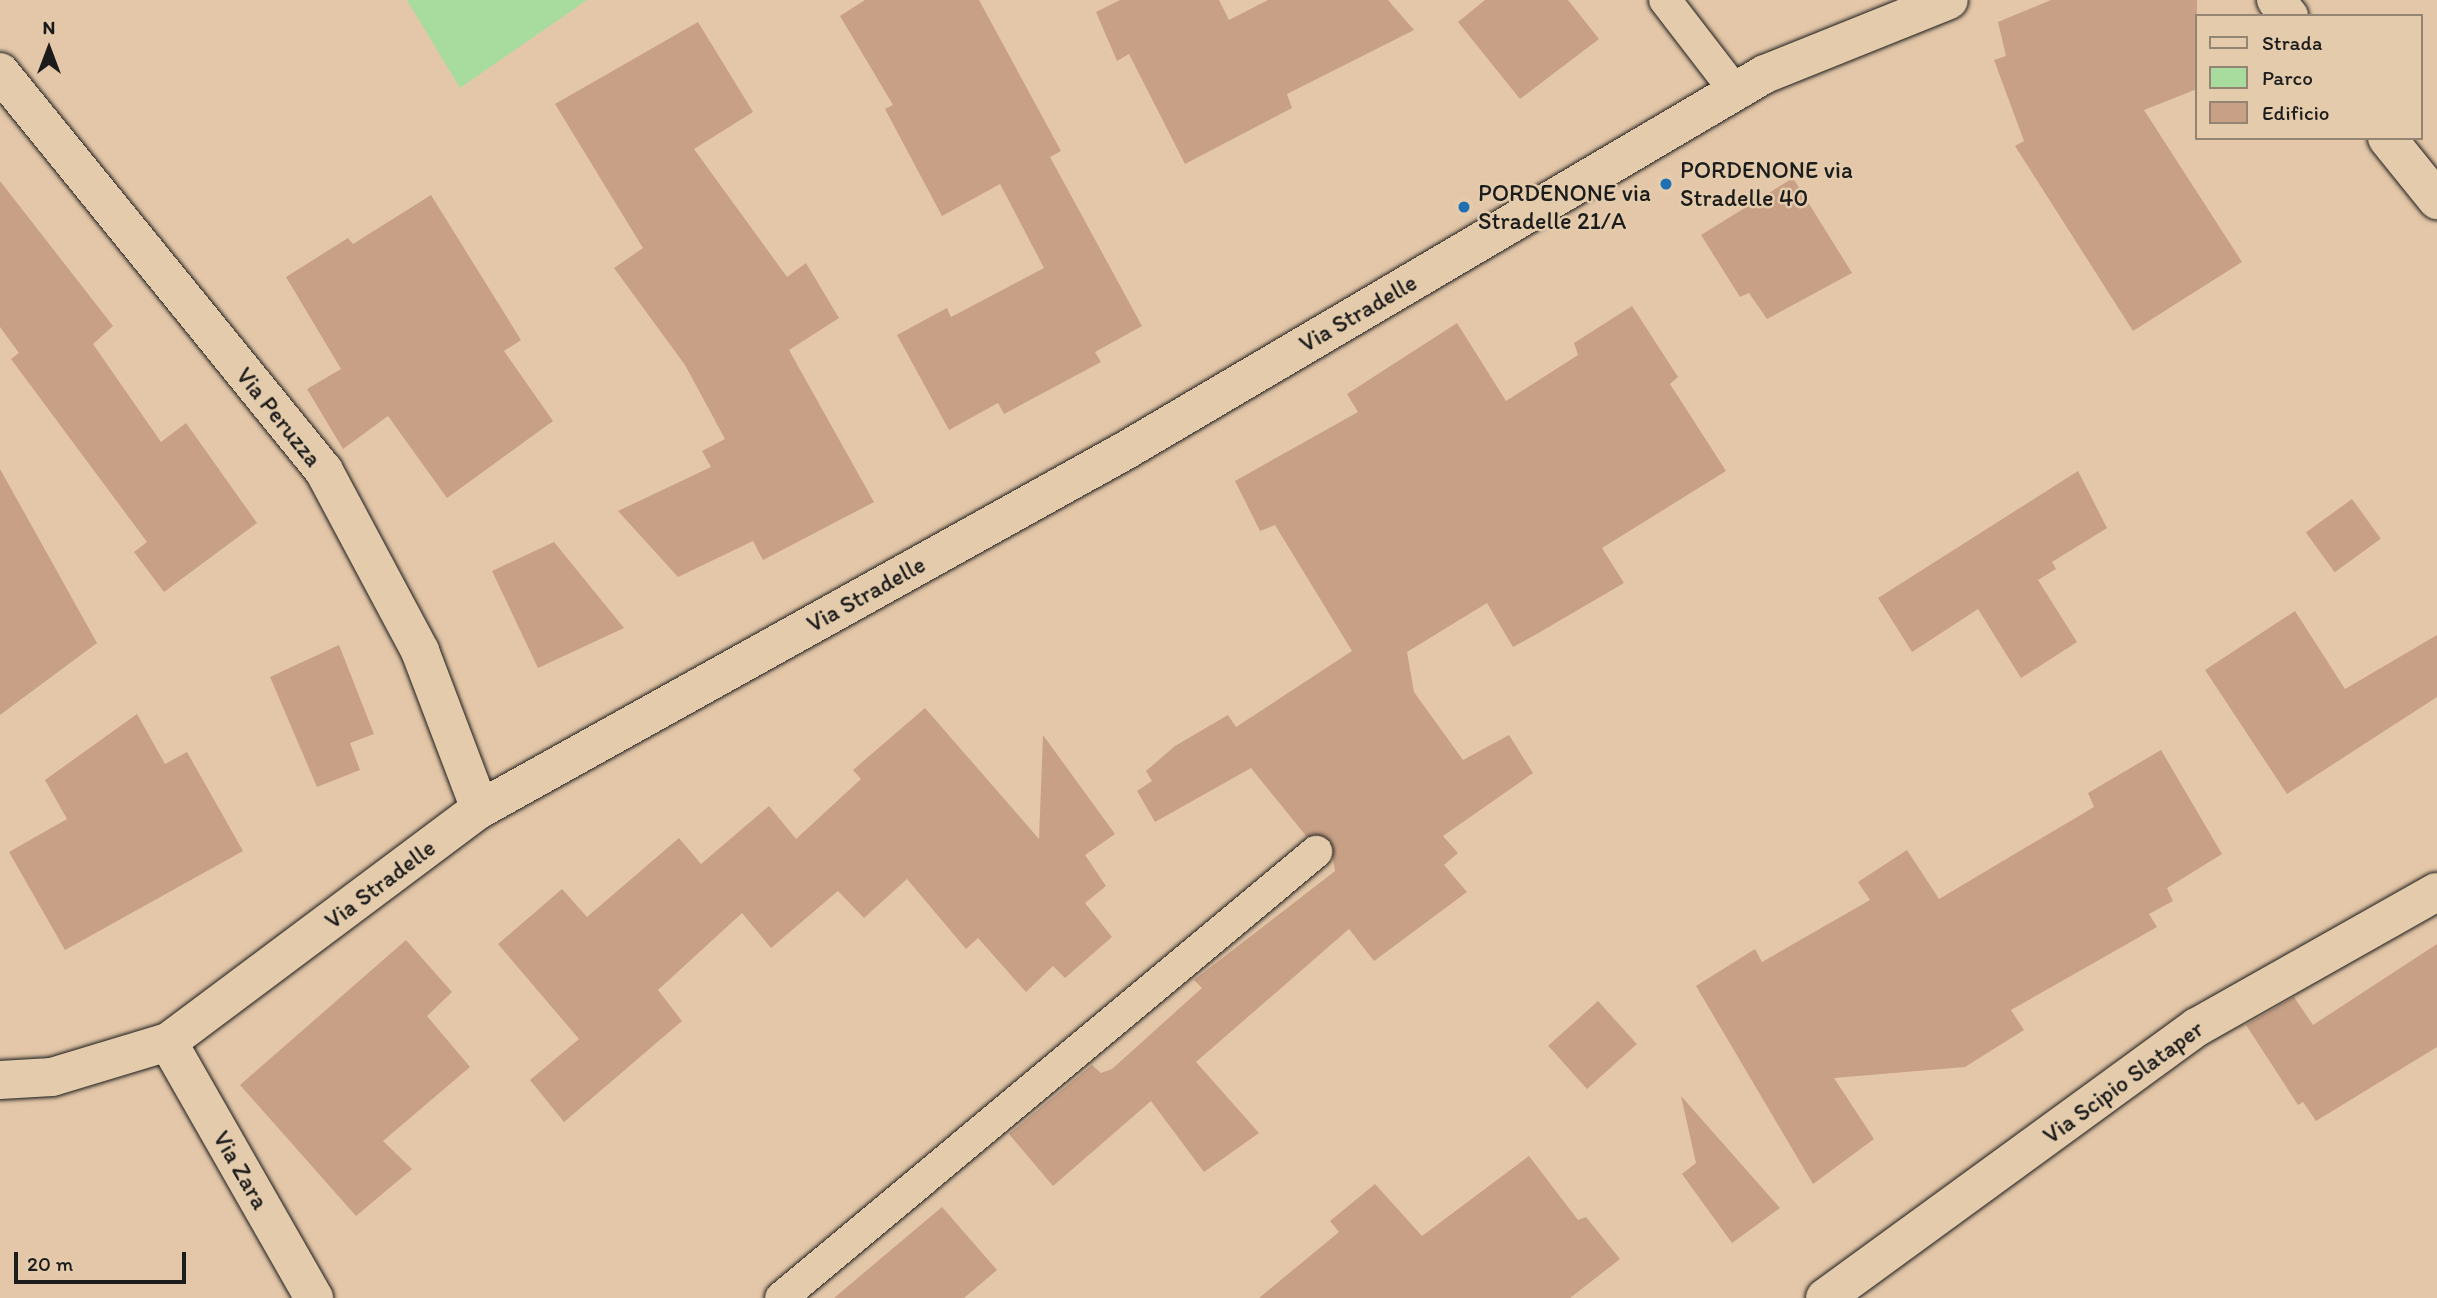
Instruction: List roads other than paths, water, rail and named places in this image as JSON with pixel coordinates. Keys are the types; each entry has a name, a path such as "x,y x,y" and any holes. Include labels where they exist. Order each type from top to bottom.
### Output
{"street":[{"name":"Via Stradelle","path":"0,1080 52,1077 168,1042 480,809 1128,449 1735,91 1894,18 1949,0"},
{"path":"2276,0 2287,14"},
{"name":"Via Peruzza","path":"0,72 324,471 420,651 480,809"},
{"path":"2389,140 2437,200"},
{"name":"Via Scipio Slataper","path":"1825,1298 2197,1027 2437,892"},
{"name":"Via Zara","path":"168,1042 314,1298"}],"lane":[{"path":"1665,0 1735,91"},
{"path":"781,1298 1316,852"}],"place":[{"name":"PORDENONE via Stradelle 40","path":"1666,184"},
{"name":"PORDENONE via Stradelle 21/A","path":"1464,207"}]}
